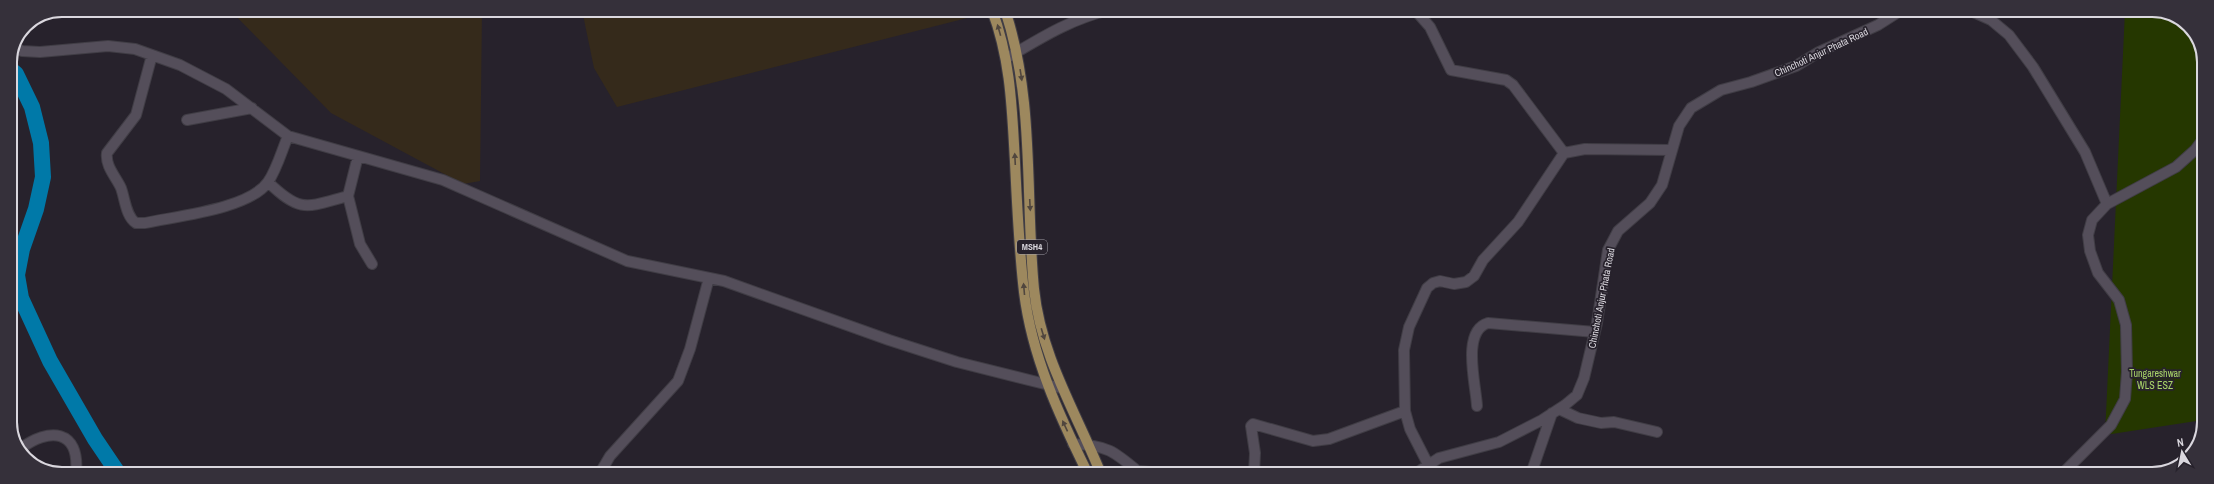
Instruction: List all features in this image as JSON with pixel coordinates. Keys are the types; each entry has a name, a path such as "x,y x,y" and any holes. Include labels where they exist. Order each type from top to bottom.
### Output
{"main road":[{"name":"MSH4","path":"994,17 1007,58 1012,98 1024,292 1031,335 1046,384 1084,467"},
{"name":"MSH4","path":"1007,17 1018,52 1024,94 1034,290 1042,330 1061,388 1098,467"}],"street":[{"path":"1007,58 1070,23 1084,17"},
{"path":"1421,17 1430,27 1451,70 1506,80 1513,85 1564,152"},
{"name":"Chinchoti Anjur Phata Road","path":"1433,467 1439,458 1499,442 1556,411 1577,394 1584,378 1595,332 1608,250 1618,231 1650,203 1662,185 1679,126 1691,108 1721,90 1751,82 1796,66 1819,52 1878,25 1891,17"},
{"path":"1984,17 1991,20 2009,35 2033,67 2085,152 2107,204"},
{"path":"19,49 40,52 108,46 135,49 180,66 226,89 288,136 443,180 627,261 724,281 888,340 957,362 1061,388"},
{"path":"152,55 136,115 107,153 108,164 121,188 132,221 136,223 145,223 226,206 247,199 268,182 288,136"},
{"path":"187,120 252,108"},
{"path":"2069,467 2111,425 2125,398 2127,372 2126,325 2119,300 2098,273 2090,251 2088,235 2092,220 2107,204 2176,167 2197,147"},
{"path":"1429,467 1410,429 1405,411 1404,350 1409,327 1428,288 1433,283 1440,281 1454,284 1466,282 1474,276 1483,260 1518,222 1564,152 1585,149 1671,150"},
{"path":"358,156 348,196 360,244 372,264"},
{"path":"268,182 286,199 297,205 314,205 348,196"},
{"path":"604,467 610,456 675,384 690,349 709,278"},
{"path":"1477,406 1471,359 1477,330 1482,325 1488,323 1595,332"},
{"path":"1254,467 1255,453 1251,426 1253,424 1313,441 1329,439 1405,411"},
{"path":"1534,467 1556,411 1601,423 1614,422 1657,432"},
{"path":"24,446 34,439 43,436 55,435 66,438 73,446 76,455 76,467"},
{"path":"1073,444 1097,445 1113,451 1133,467"}],"shaded area":[{"path":"237,17 482,17 480,181 463,184 331,113"},
{"path":"583,17 971,17 617,107 594,68"}],"green space":[{"name":"Tungareshwar WLS ESZ","path":"2125,17 2161,18 2169,20 2186,32 2194,45 2197,59 2197,421 2105,435"}],"waterway":[{"path":"17,76 32,107 41,143 43,177 36,209 22,249 17,275"},
{"path":"17,275 21,298 50,361 95,439 114,467"}]}
